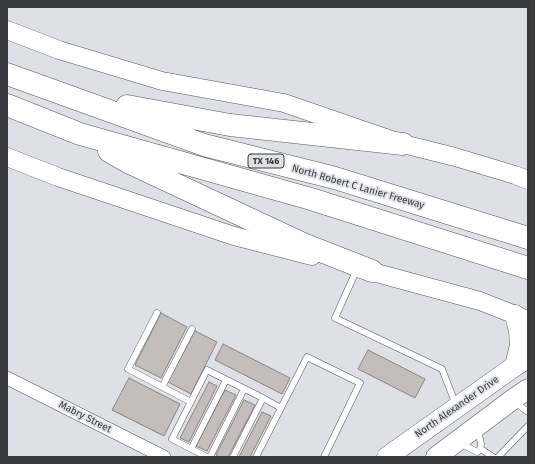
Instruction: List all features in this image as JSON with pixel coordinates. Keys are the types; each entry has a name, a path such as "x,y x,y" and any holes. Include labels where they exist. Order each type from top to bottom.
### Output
{"highway":[{"name":"North Robert C Lanier Freeway","path":"7,74 204,145 335,178 528,238"},
{"path":"61,93 230,125 403,144"},
{"name":"TX 146","path":"7,105 84,136 311,199 526,267"},
{"path":"84,136 128,162 303,244 365,269"}],"main road":[{"path":"7,30 60,50 162,81 284,103 403,144 455,157 528,180"},
{"path":"7,157 58,177 234,236 365,269 518,313 521,362"},
{"name":"North Alexander Drive","path":"387,457 521,362"},
{"path":"436,457 520,394"}],"street":[{"name":"Mabry Street","path":"7,378 164,457"}],"lane":[{"path":"365,269 335,318 442,369 457,407"},
{"path":"157,313 128,369 191,402"},
{"path":"162,387 192,329"},
{"path":"256,457 307,357 360,383 324,457"},
{"path":"207,457 172,439 207,370 281,408"},
{"path":"191,449 226,380"},
{"path":"210,457 244,389"},
{"path":"520,394 528,412"},
{"path":"233,457 262,398"},
{"path":"477,426 482,444 481,449"},
{"path":"498,457 528,426"},
{"path":"456,442 477,452 481,449"},
{"path":"481,449 493,457"}],"building":[{"path":"161,313 187,327 161,378 135,365"},
{"path":"195,331 217,342 191,394 168,382"},
{"path":"223,344 290,378 282,394 215,360"},
{"path":"368,350 425,379 415,398 358,369"},
{"path":"129,378 180,404 164,436 112,410"},
{"path":"209,382 217,386 189,442 180,438"},
{"path":"225,390 236,395 207,451 196,446"},
{"path":"244,400 255,405 228,457 219,457 216,455"},
{"path":"262,412 271,416 250,457 239,457"}]}
